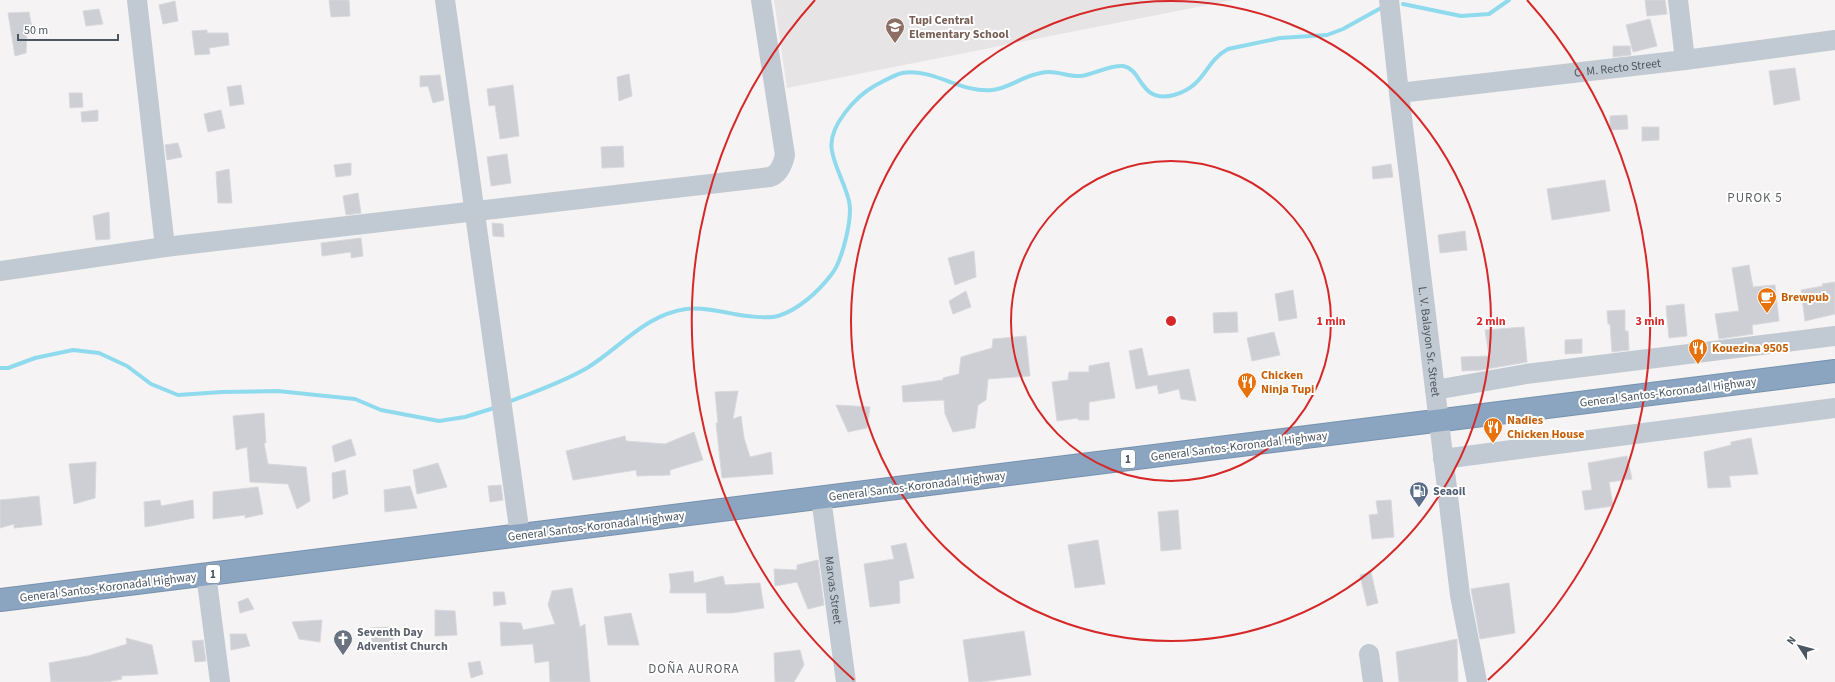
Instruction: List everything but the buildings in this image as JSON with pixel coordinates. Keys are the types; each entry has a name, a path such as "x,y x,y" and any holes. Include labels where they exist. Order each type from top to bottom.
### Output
{"highway":[{"name":"General Santos-Koronadal Highway","path":"0,600 1835,371"}],"street":[{"path":"137,0 165,247"},
{"path":"445,0 520,535"},
{"path":"0,271 165,247 474,210 770,177 774,175 783,162 785,155 761,0"},
{"name":"L. V. Balayon Sr. Street","path":"1389,0 1460,595 1477,682"},
{"path":"1678,0 1685,60"},
{"name":"C. M. Recto Street","path":"1399,93 1685,60 1835,40"},
{"path":"1435,390 1526,374 1835,336"},
{"path":"1443,459 1835,408"},
{"name":"Marvas Street","path":"821,498 846,682"},
{"path":"206,574 220,682"},
{"path":"1369,654 1373,682"}],"shaded area":[{"name":"Tupi Central Elementary School","path":"774,0 1233,0 787,88"}],"waterway":[{"path":"1403,4 1461,16 1489,14 1509,0"},
{"path":"511,401 569,378 587,368 634,333 671,312 686,309 698,309 738,315 774,317 793,309 807,300 826,281 835,269 843,250 848,228 850,209 849,201 835,164 832,151 834,132 838,122 852,104 868,90 892,77 902,73 914,72 936,77 969,88 992,90 1002,88 1044,72 1081,76 1113,67 1123,66 1129,68 1148,91 1154,95 1174,95 1193,86 1214,60 1228,49 1280,38 1327,35 1343,29 1381,8"},
{"path":"0,368 8,368 35,358 73,350 99,353 127,366 151,384 178,395 222,392 278,391 355,399 381,410 439,421 465,417 494,408"}],"place":[{"name":"Tupi Central Elementary School","path":"895,44"},
{"name":"Brewpub","path":"1767,314"},
{"name":"Kouezina 9505","path":"1698,365"},
{"name":"Chicken Ninja Tupi","path":"1247,399"},
{"name":"Nadies Chicken House","path":"1493,444"},
{"name":"Seaoil","path":"1419,508"},
{"name":"Seventh Day Adventist Church","path":"343,656"}],"district":[{"name":"PUROK 5","path":"1755,197"},
{"name":"DOÑA AURORA","path":"694,668"}]}
